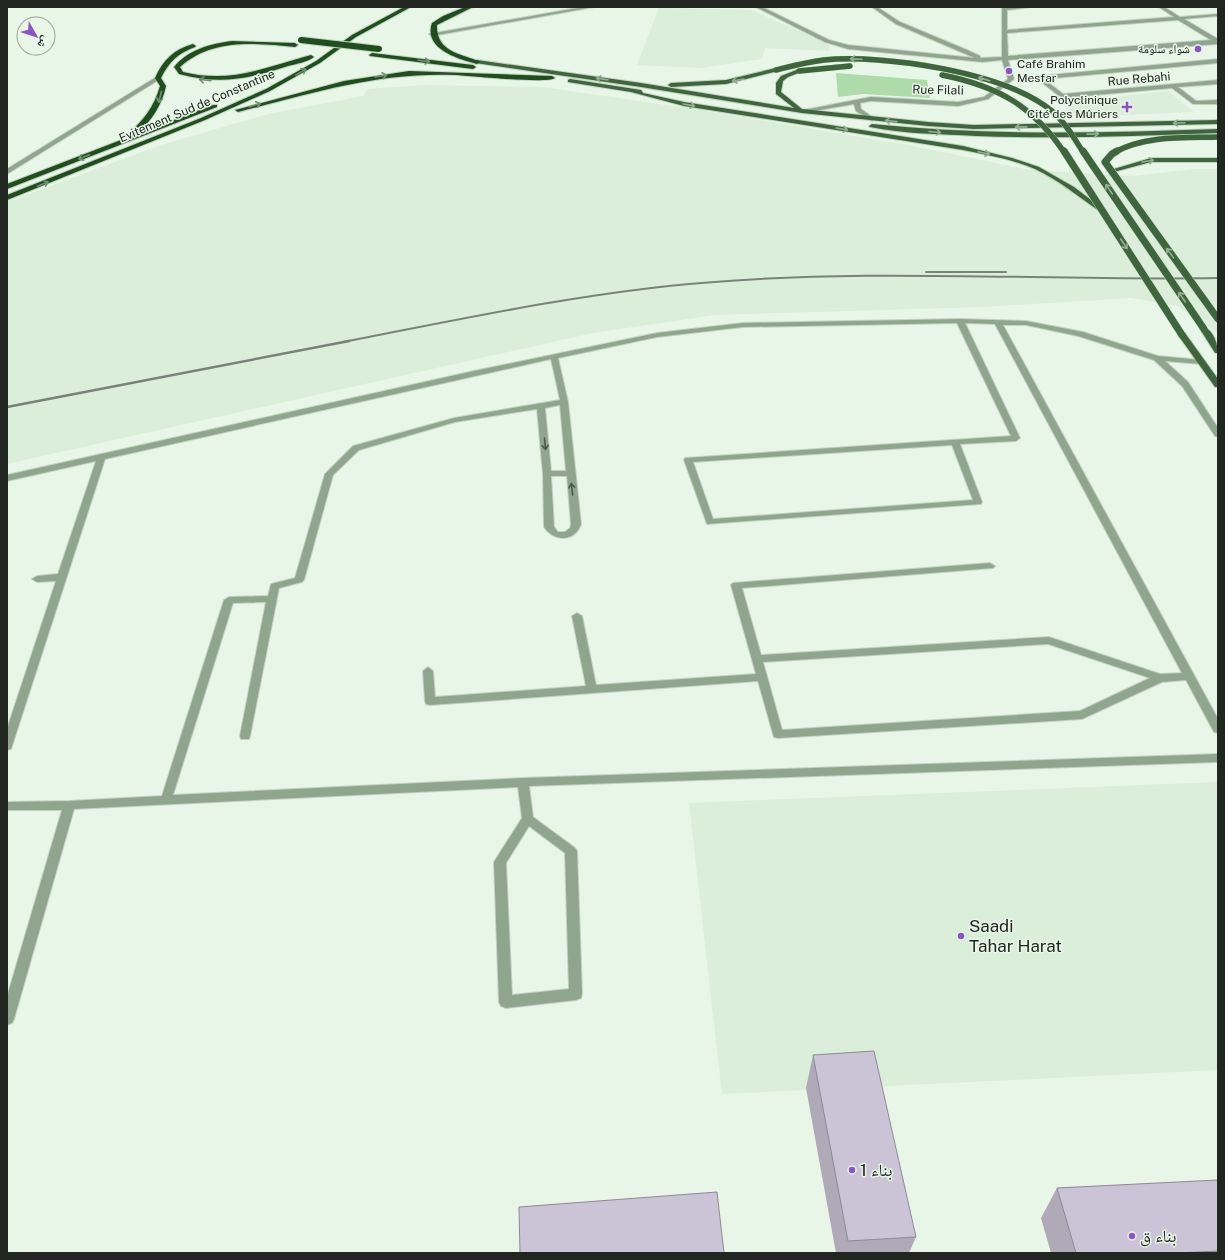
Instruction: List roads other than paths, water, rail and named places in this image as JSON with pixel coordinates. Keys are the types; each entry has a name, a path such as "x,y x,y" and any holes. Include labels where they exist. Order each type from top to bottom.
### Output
{"highway":[{"path":"324,48 360,25 394,7"},
{"name":"Evitement Sud de Constantine","path":"7,198 204,119 293,77 318,62 354,36 408,7"},
{"path":"470,7 445,17 434,24 432,34 436,42 446,50 478,62"},
{"path":"120,143 137,131 157,107 163,86 158,78 166,61 188,47 205,42 243,36 379,49 478,62"},
{"path":"311,57 255,74 211,81 196,79 181,74 177,67 185,58 196,50 214,46 237,42 298,42 372,55 552,78"},
{"name":"Evitement Sud de Constantine","path":"7,187 209,108 262,84 311,57 317,52"},
{"path":"204,119 305,91 386,76 452,73 520,78 552,78"}],"main road":[{"path":"641,85 726,82 798,64 825,60 874,60 916,64 969,74 1000,83 1025,95 1050,110 1068,129 1218,351"},
{"path":"478,62 641,85 802,111 974,128 1218,122"},
{"path":"802,111 778,93 777,84 782,77 798,71 853,66 917,71 947,76 980,85 1010,98 1028,110 1040,122 1065,153 1182,334 1217,384 1218,392"},
{"path":"552,78 610,88 702,100 856,124"},
{"path":"610,88 684,104 963,148 1007,158 1036,168 1061,181 1104,212"},
{"path":"864,125 953,134 1012,135 1218,131"},
{"path":"1218,137 1136,143 1118,149 1107,156 1105,162 1218,319"},
{"path":"1110,171 1151,160 1218,160"}],"street":[{"path":"432,34 592,7"},
{"path":"758,7 827,41 848,46 983,60 1005,60 1217,42"},
{"path":"874,7 882,14 902,25 983,60"},
{"path":"1004,8 1029,7"},
{"path":"1161,7 1217,42"},
{"name":"Rue Filali","path":"857,102 871,99 958,104 986,98 1011,79 1005,60 1004,8"},
{"path":"1004,32 1218,15"},
{"name":"Rue Rebahi","path":"1218,61 1039,78 1062,96 1218,82"},
{"path":"7,172 158,78"},
{"path":"1174,87 1195,103 1218,102"},
{"path":"802,111 857,102 858,110 872,119"},
{"path":"955,442 978,502 754,520 710,522 688,460 732,456 1016,438 960,321"},
{"path":"997,321 1218,729"},
{"path":"7,478 474,372 657,335 743,325 997,321 1054,328 1157,358 1201,362"},
{"path":"541,405 547,474 549,526 551,531 557,534 565,535 572,532 576,524 564,402 554,356"},
{"path":"1157,358 1185,384 1218,434"},
{"path":"245,736 274,586 299,580 329,474 356,448 454,420 564,402"},
{"path":"7,746 101,457"},
{"path":"547,474 571,473"},
{"path":"990,566 736,585 778,734 1082,715 1160,678 1190,676"},
{"path":"37,579 63,577"},
{"path":"166,800 229,600 272,599"},
{"path":"577,616 592,689"},
{"path":"757,659 1049,640 1160,678"},
{"path":"428,671 430,701 762,677"},
{"path":"7,806 69,805 523,782 1218,758"},
{"path":"523,782 528,819 500,862 506,1002 576,994 571,851 528,819"},
{"path":"7,1020 69,805"}],"railway":[{"path":"926,272 1006,272"},
{"path":"343,342 566,300 656,287 701,283 830,276 1218,278"},
{"path":"7,407 349,341"}],"place":[{"name":"شواء سلومة","path":"1198,49"},
{"name":"Café Brahim Mesfar","path":"1009,71"},
{"name":"Polyclinique Cité des Mûriers","path":"1127,107"},
{"name":"Saadi Tahar Harat","path":"961,936"},
{"name":"بناء 1","path":"852,1170"},
{"name":"بناء ق","path":"1132,1236"}]}
